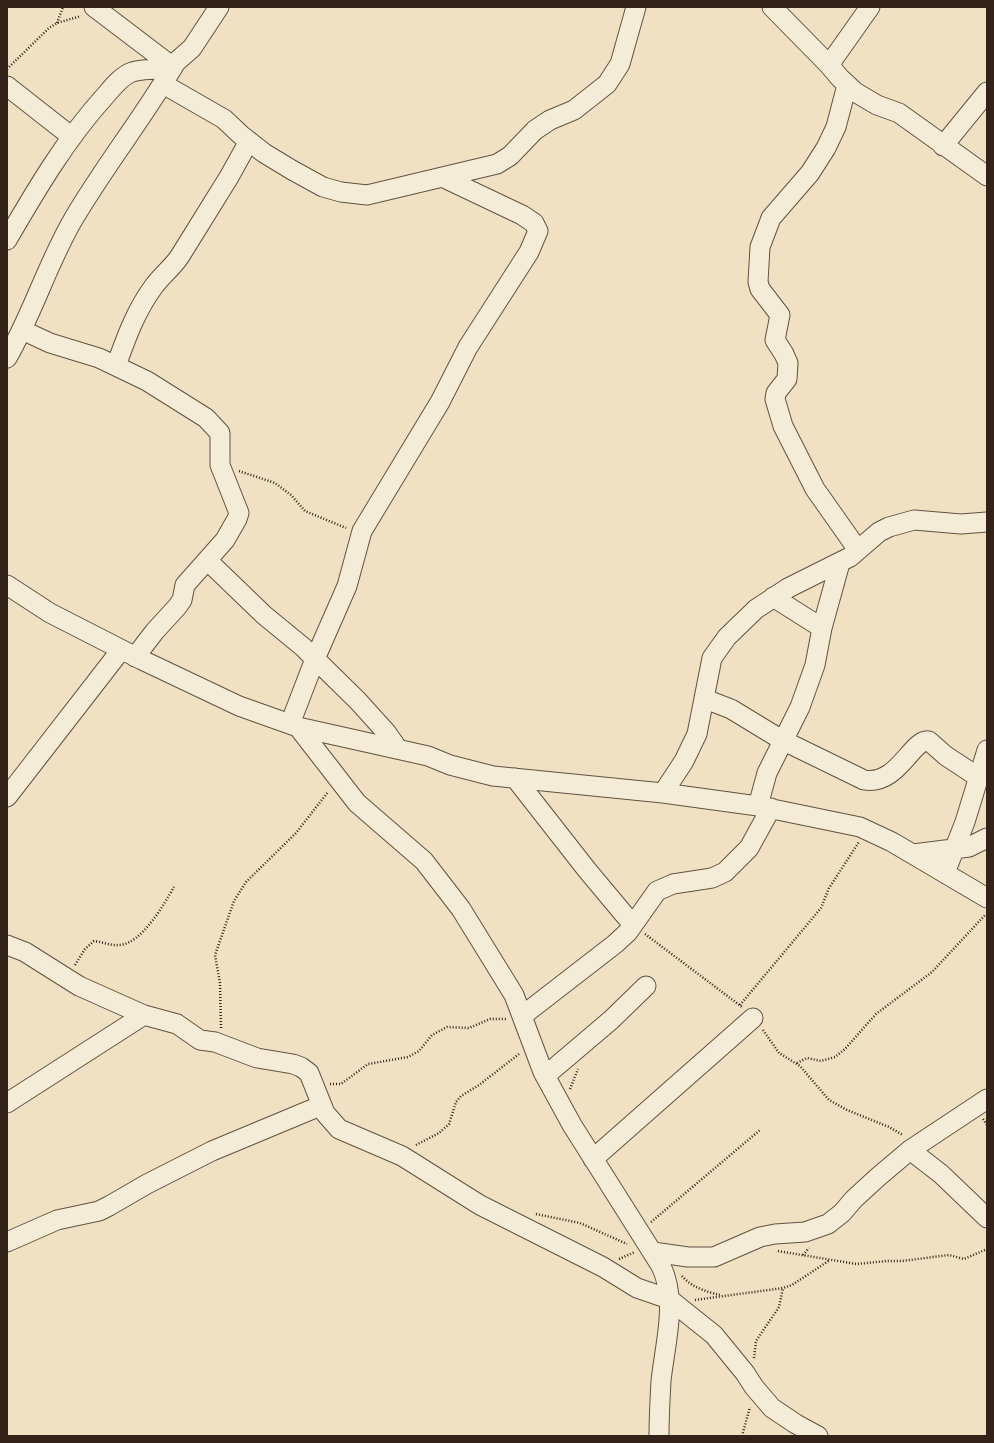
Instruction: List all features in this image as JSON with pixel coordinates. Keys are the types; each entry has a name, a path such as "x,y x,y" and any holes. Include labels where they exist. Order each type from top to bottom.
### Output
{"street":[{"path":"7,358 22,330 36,296 74,218 176,62 192,48 219,7"},
{"path":"96,9 264,153 317,184 341,192 367,195 497,164 510,156 536,130 550,120 574,110 607,84 620,64 636,7"},
{"path":"772,7 847,85 873,102 899,113 943,146 987,176"},
{"path":"829,65 870,7"},
{"path":"7,240 51,167 97,104 132,72 144,70 169,73"},
{"path":"847,85 836,127 826,148 810,173 771,218 760,247 758,274 760,289 780,315 775,340 788,363 787,379 776,396 776,407 815,489 858,550"},
{"path":"7,86 72,137"},
{"path":"943,146 987,92"},
{"path":"116,366 126,336 145,301 155,285 172,268 180,256 229,177 249,141"},
{"path":"294,725 315,659 347,586 361,534 440,402 468,347 529,252 538,231 534,223 522,215 442,177"},
{"path":"7,797 128,653 182,600 185,585 225,540 239,513 220,465 219,453 222,437 215,426 185,404 147,381 99,358 50,343 22,330"},
{"path":"663,793 698,734 710,666 717,650 743,621 773,597 840,563 858,550 878,532 914,520 961,524 987,522"},
{"path":"208,560 264,615 303,647 358,701 386,732 398,749"},
{"path":"522,1016 615,944 633,925 657,891 673,884 712,878 725,872 748,848 764,807 767,773 782,740 800,707 814,666 822,628 840,563"},
{"path":"7,585 50,613 128,653 239,706 294,725 428,756 450,766 493,776 663,793 764,807 860,827 892,842 987,898"},
{"path":"773,597 822,628"},
{"path":"705,698 747,718 782,740 864,780 871,781 890,774 909,756 919,743 929,741 946,756 983,764 965,822 944,873"},
{"path":"294,725 357,803 424,861 479,936 514,995 531,1042 562,1108 657,1259 666,1278 672,1301 661,1382 659,1436"},
{"path":"681,765 692,797"},
{"path":"515,778 586,870 633,925"},
{"path":"913,854 970,847 987,838"},
{"path":"7,945 25,952 67,979 123,1007 182,1026 200,1040 218,1043 257,1058 293,1064 305,1070 312,1080 320,1106 331,1122 339,1129 400,1155 480,1205 603,1267 637,1288 672,1301 714,1335 745,1373 754,1388 772,1408 818,1436"},
{"path":"546,1076 611,1020 646,986"},
{"path":"593,1159 746,1011"},
{"path":"7,1104 144,1015"},
{"path":"657,1259 688,1256 714,1257 760,1237 775,1234 805,1232 828,1224 842,1213 863,1190 913,1148 987,1099"},
{"path":"7,1242 57,1220 99,1210 212,1151 320,1106"},
{"path":"913,1148 987,1218"}],"path":[{"path":"57,24 63,7"},
{"path":"7,69 49,28 96,9"},
{"path":"220,465 275,483 291,495 305,511 361,534"},
{"path":"218,1043 221,1031 222,1013 219,975 215,955 234,901 246,882 296,833 338,779"},
{"path":"746,1011 821,908 829,888 866,830"},
{"path":"67,979 90,943 94,941 120,945 126,944 145,930 160,911 174,887"},
{"path":"797,1063 807,1058 821,1061 835,1057 845,1049 876,1014 932,972 987,913"},
{"path":"633,925 746,1011 779,1053 797,1063 829,1100 847,1110 889,1127 913,1148"},
{"path":"312,1080 326,1084 341,1084 368,1064 402,1058 414,1054 432,1035 447,1027 469,1028 490,1019 512,1019 522,1016"},
{"path":"400,1155 445,1128 452,1119 457,1099 504,1067 531,1042"},
{"path":"562,1108 580,1064"},
{"path":"640,1231 760,1130"},
{"path":"528,1213 580,1223 616,1238 639,1250 603,1267"},
{"path":"773,1250 856,1264 944,1256 964,1259 987,1249"},
{"path":"657,1259 675,1270 688,1282 700,1289 721,1296"},
{"path":"672,1301 783,1288 830,1260"},
{"path":"754,1360 756,1341 779,1307 783,1288"},
{"path":"742,1436 754,1388"}]}
